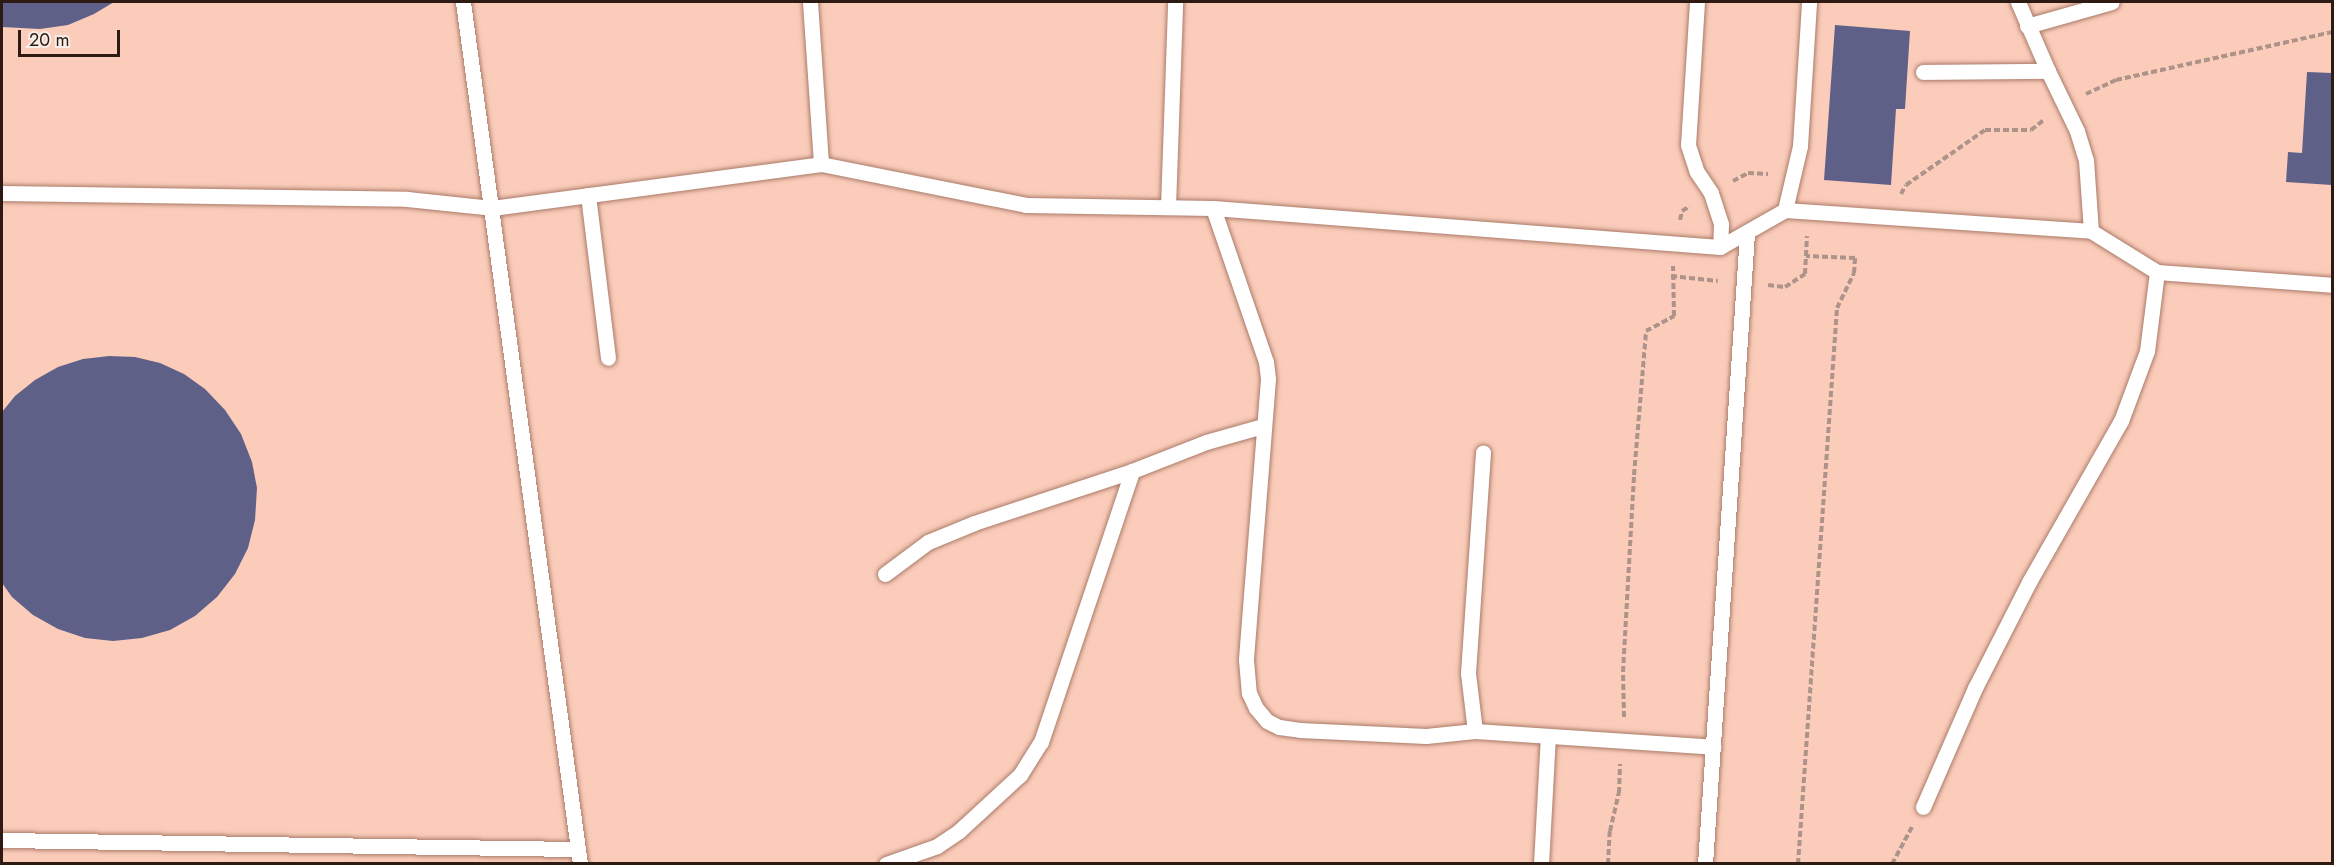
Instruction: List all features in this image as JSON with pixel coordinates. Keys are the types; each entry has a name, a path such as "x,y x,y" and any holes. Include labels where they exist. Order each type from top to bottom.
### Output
{"lane":[{"path":"2,840 579,856 463,2"},
{"path":"810,2 821,164"},
{"path":"1168,207 1175,2"},
{"path":"1698,2 1688,145 1697,172 1711,193 1721,224 1720,247"},
{"path":"1785,210 1800,146 1809,2"},
{"path":"2018,2 2027,26 2078,131 2086,160 2091,231"},
{"path":"2027,26 2112,2"},
{"path":"1923,72 2048,71"},
{"path":"2,193 407,199 492,208 821,164 1026,205 1213,208 1720,247 1747,234 1785,210 2091,231 2157,272 2332,285"},
{"path":"588,195 608,358"},
{"path":"1213,208 1266,362 1268,379 1246,660 1246,680 1256,708 1267,721 1279,727 1300,730 1426,736 1475,731 1713,747"},
{"path":"1705,864 1747,234"},
{"path":"1923,807 1975,688 2029,582 2121,421 2146,351 2157,272"},
{"path":"885,574 928,542 974,523 1132,471 1206,442 1263,426"},
{"path":"1475,731 1468,673 1483,453"},
{"path":"886,864 937,846 959,831 1020,775 1041,742 1132,471"},
{"path":"1541,864 1548,736"}],"path":[{"path":"1798,864 1837,308 1854,273 1855,258 1806,256"},
{"path":"1608,864 1610,831 1619,793 1634,475 1646,331 1674,316 1671,276"},
{"path":"1892,864 1923,807"}],"shaded area":[{"path":"2,2 2332,2 2332,863 2,863"}],"building":[{"path":"2,2 114,2 68,25 40,29 2,27"},
{"path":"1835,25 1910,31 1905,109 1896,109 1891,185 1824,180"},
{"path":"2307,72 2332,73 2332,185 2286,182 2288,152 2302,153"},
{"path":"109,356 135,357 160,363 184,374 205,389 225,410 241,434 252,462 257,488 255,520 248,548 235,574 217,597 195,616 170,630 142,638 113,641 85,638 58,629 33,615 12,597 2,583 2,412 15,396 35,380 58,367 83,359"}]}
